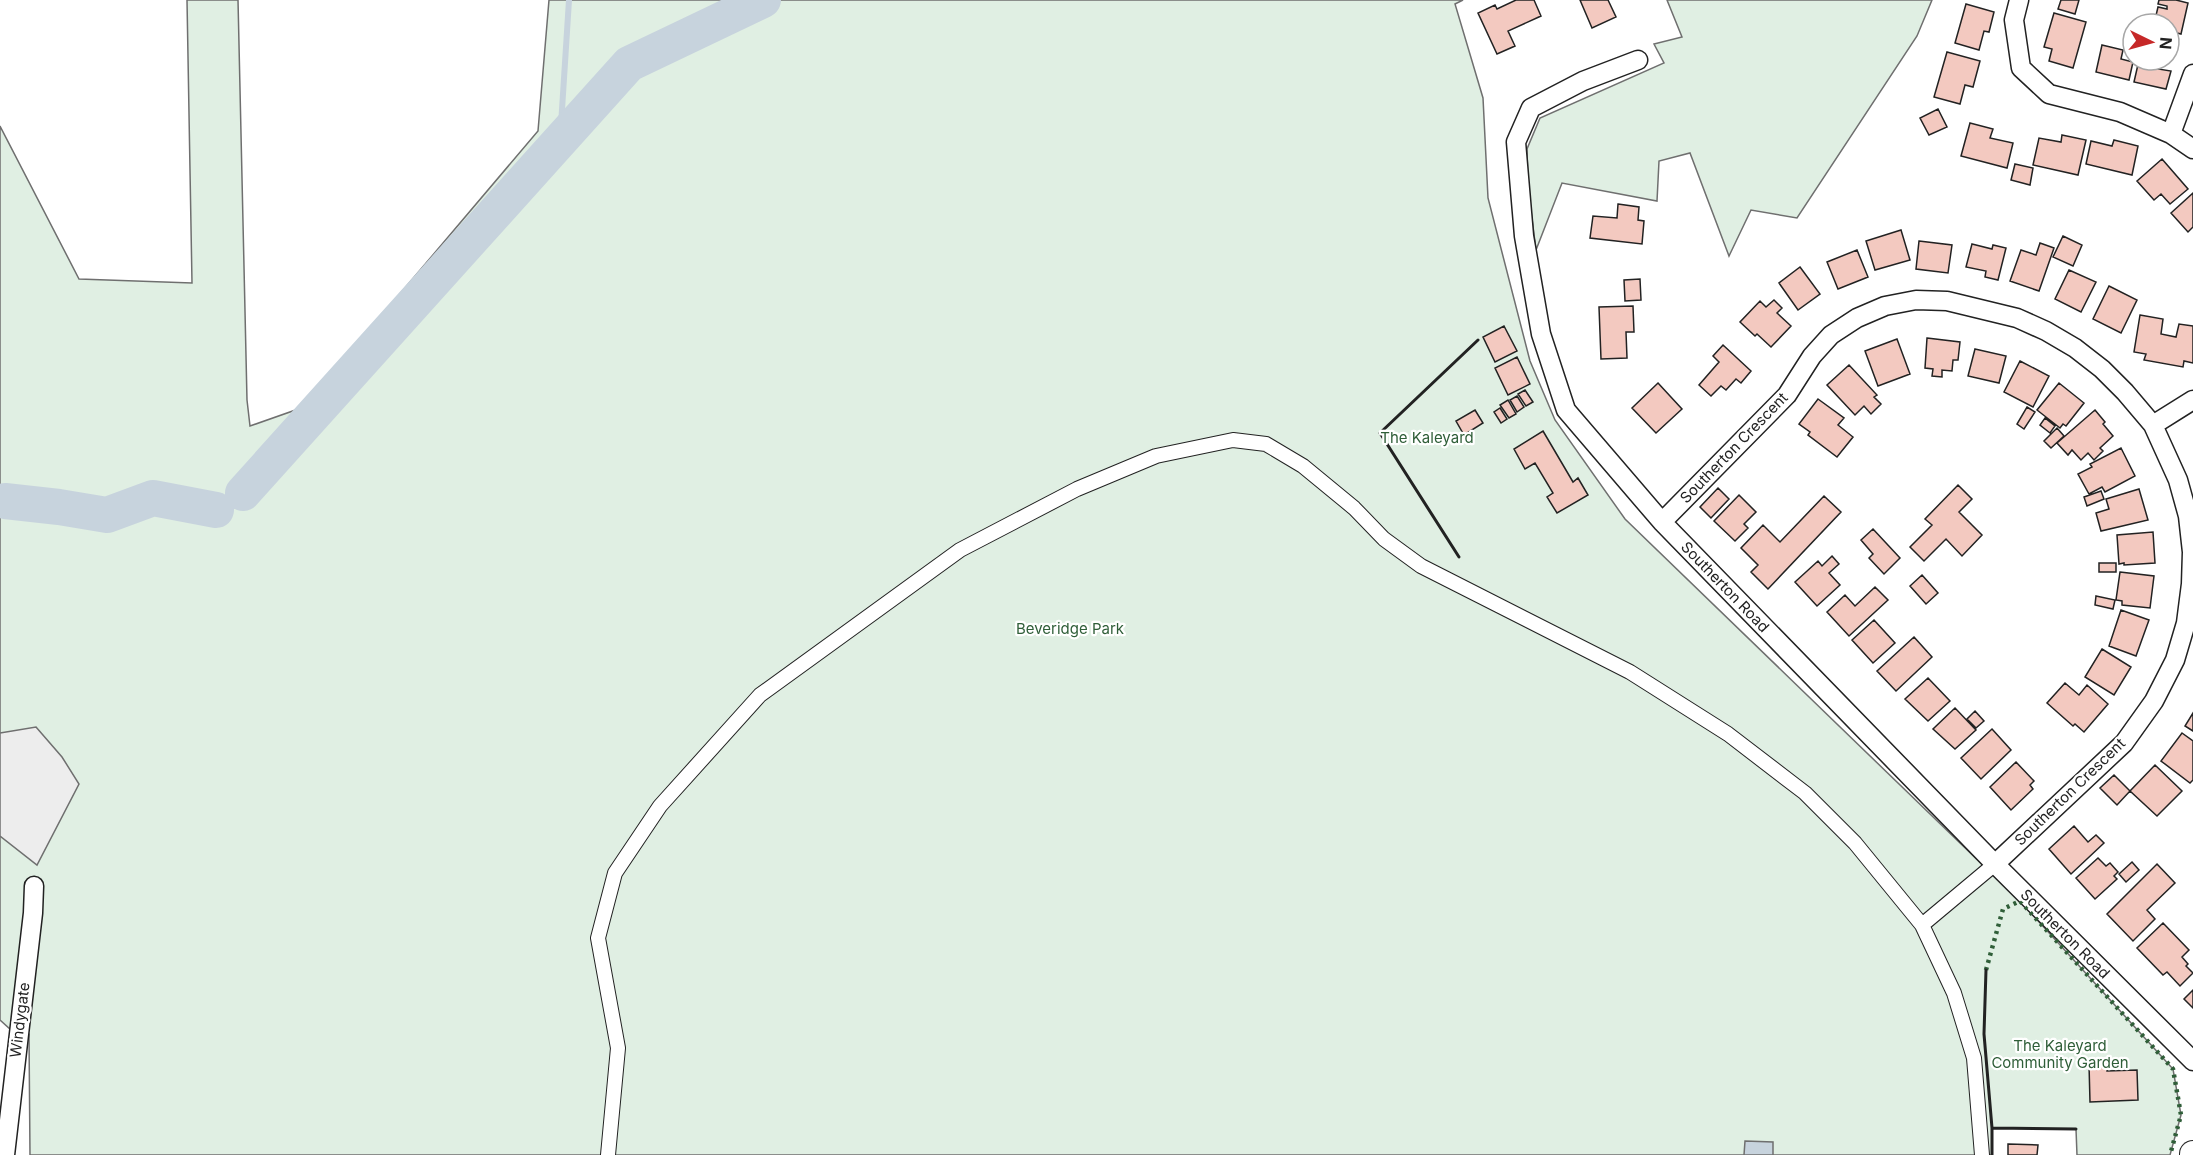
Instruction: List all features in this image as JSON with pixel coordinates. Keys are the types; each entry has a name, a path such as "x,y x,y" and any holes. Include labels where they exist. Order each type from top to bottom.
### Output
{"street":[{"path":"2019,0 2014,20 2021,68 2049,94 2120,112 2171,134 2193,149"},
{"name":"Southerton Road","path":"1638,60 1583,81 1531,108 1516,142 1524,236 1541,334 1566,410 1662,522 1995,864 2193,1061"},
{"path":"2171,134 2193,74"},
{"name":"Southerton Crescent","path":"1662,522 1787,395 1812,356 1831,335 1857,318 1885,306 1916,300 1947,301 2017,318 2075,348 2102,369 2125,392 2153,426 2178,480 2188,516 2191,540 2191,584 2186,623 2175,660 2154,701 2124,742 1995,864"},
{"path":"2153,426 2193,400"},
{"path":"608,1155 618,1048 598,938 615,873 660,806 760,695 960,550 1077,489 1156,456 1233,440 1266,444 1303,466 1354,508 1384,539 1421,566 1630,672 1728,734 1822,810 1855,843 1922,925 1954,993 1974,1058 1982,1155"},
{"path":"1922,925 1995,864"},
{"name":"Windygate","path":"5,1155 34,886"}],"green space":[{"name":"Beveridge Park","path":"187,0 238,0 247,400 250,426 304,407 538,131 549,0 1463,0 1455,4 1483,98 1488,198 1530,361 1555,420 1625,519 2020,901 2173,1069 2181,1115 2170,1155 2077,1155 2076,1129 1992,1128 1992,1155 30,1155 29,1034 10,1029 0,1020 0,126 79,279 192,283"},
{"path":"1667,0 1932,0 1917,36 1797,218 1751,210 1729,256 1690,153 1659,161 1657,201 1562,183 1536,250 1528,187 1527,149 1540,118 1664,63 1654,44 1682,37"}],"shaded area":[{"path":"36,727 62,757 79,784 37,865 0,836 0,733"},
{"path":"1745,1141 1773,1142 1773,1155 1744,1155"}],"building":[{"path":"1516,0 1534,0 1541,16 1508,31 1515,46 1497,54 1478,13 1495,5 1497,9"},
{"path":"1580,0 1608,0 1616,17 1592,28"},
{"path":"2061,0 2079,0 2075,14 2058,9"},
{"path":"2159,0 2188,3 2181,34 2181,12 2157,12 2158,7 2167,9 2167,6 2158,4"},
{"path":"1966,4 1994,12 1989,32 1984,31 1979,50 1955,43"},
{"path":"2054,13 2086,22 2073,68 2049,61 2052,49 2044,47"},
{"path":"2102,45 2121,50 2121,72 2131,72 2129,80 2096,72"},
{"path":"1947,52 1980,61 1973,87 1965,85 1960,104 1934,97"},
{"path":"2136,72 2171,72 2166,89 2134,82"},
{"path":"1938,109 1947,127 1929,135 1920,118"},
{"path":"1970,123 1993,129 1990,138 2013,143 2007,168 1961,156"},
{"path":"2062,135 2086,140 2078,175 2033,165 2039,138 2061,142"},
{"path":"2114,140 2138,146 2132,175 2086,164 2091,141 2112,146"},
{"path":"2162,159 2188,189 2170,204 2161,194 2154,200 2137,181"},
{"path":"2015,164 2033,168 2030,185 2011,180"},
{"path":"2193,193 2193,227 2188,232 2171,213"},
{"path":"1618,204 1639,207 1638,220 1644,221 1642,244 1590,238 1593,216 1617,218"},
{"path":"1901,230 1910,260 1875,270 1866,241"},
{"path":"2063,236 2082,245 2073,266 2053,257"},
{"path":"1919,241 1952,245 1948,273 1916,269"},
{"path":"2040,243 2054,248 2039,291 2010,281 2021,250 2036,255"},
{"path":"1972,244 1992,249 1993,245 2006,248 1998,280 1985,277 1986,271 1966,267"},
{"path":"1857,250 1868,277 1838,289 1827,262"},
{"path":"1800,267 1820,294 1798,310 1779,283"},
{"path":"2069,270 2096,282 2081,312 2055,299"},
{"path":"1640,279 1641,300 1625,301 1624,280"},
{"path":"2109,286 2137,300 2121,333 2093,319"},
{"path":"1774,300 1782,308 1777,313 1791,326 1771,347 1740,322 1760,301 1766,307"},
{"path":"1633,306 1634,332 1626,332 1627,358 1601,359 1599,307"},
{"path":"2140,315 2163,319 2161,334 2176,337 2179,324 2193,326 2193,363 2184,361 2183,367 2144,360 2146,354 2134,352"},
{"path":"1504,326 1517,351 1495,362 1483,337"},
{"path":"1927,338 1960,342 1958,360 1953,360 1952,371 1942,370 1942,377 1932,376 1933,369 1925,368"},
{"path":"1897,339 1910,374 1878,386 1865,351"},
{"path":"1723,345 1751,371 1741,383 1736,379 1726,390 1721,386 1711,396 1699,385 1719,362 1713,356"},
{"path":"1975,349 2006,356 1999,383 1968,376"},
{"path":"1517,357 1530,384 1508,395 1495,368"},
{"path":"2020,361 2049,376 2033,407 2004,392"},
{"path":"1849,365 1877,395 1874,397 1881,404 1871,414 1864,406 1855,415 1827,385"},
{"path":"1658,383 1682,409 1656,433 1632,408"},
{"path":"2059,383 2084,403 2066,426 2063,424 2060,428 2037,410"},
{"path":"1525,390 1533,402 1526,406 1518,394"},
{"path":"1517,396 1524,407 1517,412 1510,400"},
{"path":"1818,399 1844,418 1838,425 1853,437 1837,457 1808,435 1810,432 1799,424"},
{"path":"1508,400 1516,414 1509,418 1500,405"},
{"path":"2027,407 2035,412 2024,429 2017,424"},
{"path":"1500,408 1507,419 1501,423 1494,412"},
{"path":"1475,410 1483,423 1464,435 1456,421"},
{"path":"2095,410 2113,436 2100,448 2103,451 2094,460 2088,453 2081,460 2072,450 2068,455 2057,443"},
{"path":"2045,418 2055,426 2050,433 2040,425"},
{"path":"2057,428 2064,436 2051,448 2044,441"},
{"path":"1543,431 1573,482 1578,478 1588,495 1557,513 1547,497 1553,493 1535,463 1525,469 1514,449"},
{"path":"2121,448 2135,476 2105,492 2102,487 2089,494 2078,474 2092,467 2090,464"},
{"path":"1958,485 1972,499 1959,512 1982,535 1962,556 1946,539 1924,561 1910,547 1932,525 1925,519"},
{"path":"1718,488 1729,499 1711,518 1700,507"},
{"path":"2139,489 2148,520 2101,531 2096,513 2109,509 2106,499"},
{"path":"2101,491 2104,499 2087,506 2084,497"},
{"path":"1739,495 1756,512 1744,524 1748,528 1735,541 1714,521"},
{"path":"1824,496 1841,512 1768,589 1751,572 1758,565 1741,548 1763,525 1780,542"},
{"path":"1873,529 1900,558 1884,574 1869,558 1873,554 1861,540"},
{"path":"2153,532 2155,563 2119,564 2117,535"},
{"path":"1832,556 1839,564 1829,573 1840,585 1817,606 1795,582 1818,561 1822,566"},
{"path":"2099,563 2116,563 2116,572 2099,572"},
{"path":"2120,572 2154,576 2150,608 2122,605 2122,601 2116,600"},
{"path":"1922,575 1938,593 1926,604 1910,586"},
{"path":"1875,587 1888,600 1849,636 1827,612 1845,595 1855,606"},
{"path":"2096,596 2115,600 2113,609 2095,605"},
{"path":"2121,610 2149,620 2136,656 2109,646"},
{"path":"1874,620 1895,643 1873,663 1852,640"},
{"path":"1914,637 1932,657 1896,691 1877,671"},
{"path":"2102,649 2131,667 2114,695 2085,677"},
{"path":"1928,678 1950,701 1928,721 1905,699"},
{"path":"2065,683 2079,695 2087,685 2108,704 2084,732 2075,724 2073,726 2047,703"},
{"path":"1955,708 1976,730 1955,749 1933,729"},
{"path":"1975,711 1984,721 1976,728 1967,719"},
{"path":"2193,713 2193,731 2185,726"},
{"path":"1992,729 2011,750 1981,779 1961,758"},
{"path":"2182,733 2193,741 2193,780 2190,783 2161,761"},
{"path":"2016,762 2034,781 2030,785 2033,789 2011,810 1990,787"},
{"path":"2155,765 2182,791 2157,816 2130,791"},
{"path":"2114,775 2130,791 2117,805 2100,788"},
{"path":"2074,826 2088,842 2096,835 2104,843 2071,874 2049,849"},
{"path":"2098,858 2106,866 2110,863 2118,872 2114,876 2117,879 2095,899 2076,878"},
{"path":"2132,862 2139,870 2126,882 2119,874"},
{"path":"2157,864 2175,883 2147,910 2155,919 2133,941 2107,914"},
{"path":"2163,923 2189,950 2182,957 2188,964 2186,966 2193,973 2180,986 2167,972 2163,975 2137,948"},
{"path":"2193,990 2193,1008 2184,999"},
{"path":"2089,1064 2107,1064 2107,1071 2137,1070 2138,1100 2090,1102"},
{"path":"2008,1144 2038,1145 2037,1155 2008,1155"}],"waterway":[{"path":"560,141 569,0"},
{"path":"243,493 629,64 763,0"},
{"path":"5,501 107,515 153,498 216,510"}],"hedge":[{"path":"1986,970 2003,909 2020,901 2173,1069 2181,1115 2170,1155"}],"wall":[{"path":"1459,557 1380,433 1478,340"},
{"path":"1986,970 1984,1034 1992,1128 2076,1129"},
{"path":"1992,1128 1992,1155"}],"park label":[{"name":"The Kaleyard","path":"1427,438"},
{"name":"The Kaleyard Community Garden","path":"2060,1054"}]}
